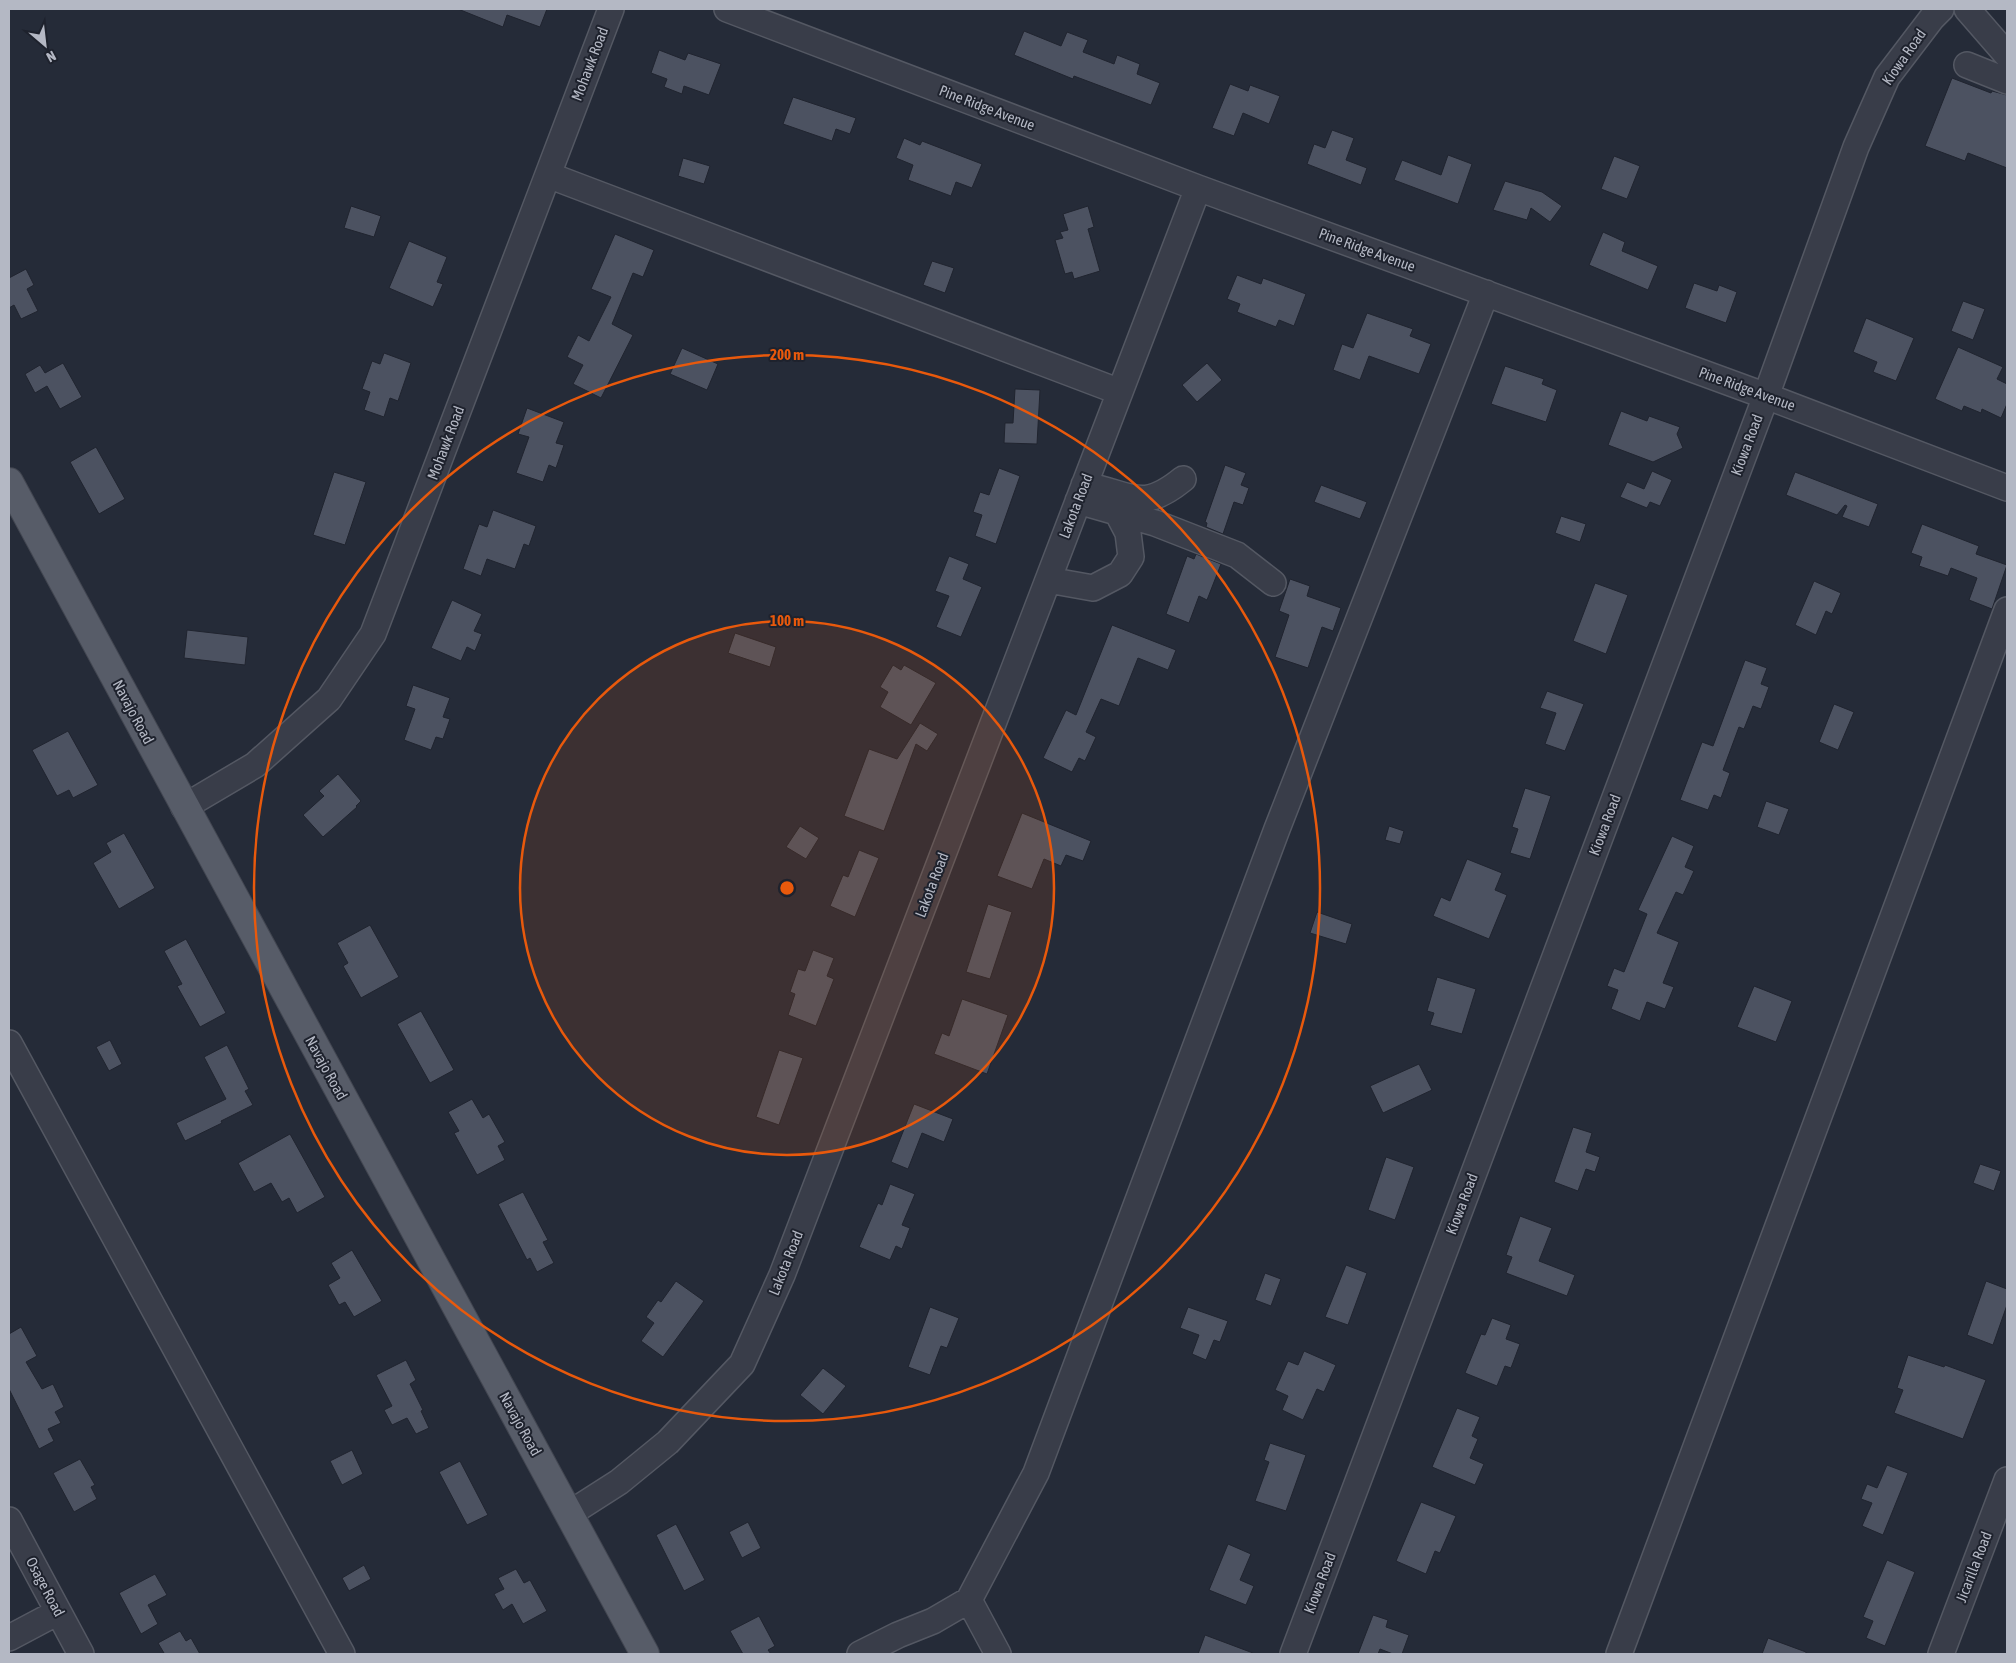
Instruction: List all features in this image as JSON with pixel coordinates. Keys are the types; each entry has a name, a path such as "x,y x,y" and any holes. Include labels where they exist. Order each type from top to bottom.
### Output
{"main road":[{"name":"Navajo Road","path":"9,482 644,1654"}],"street":[{"name":"Mohawk Road","path":"184,807 255,765 329,699 373,634 611,9"},
{"name":"Pine Ridge Avenue","path":"727,9 1198,188 1766,396 2007,488"},
{"name":"Kiowa Road","path":"1293,1654 1766,396 1856,147 1887,77 1941,9"},
{"path":"1967,9 2007,55"},
{"path":"1967,65 2007,81"},
{"path":"548,175 1120,392"},
{"name":"Lakota Road","path":"569,1514 619,1482 668,1442 742,1364 782,1275 1198,188"},
{"path":"860,1654 898,1635 933,1621 969,1600 1036,1474 1277,829 1486,293"},
{"path":"1081,493 1103,489 1135,499 1150,498 1166,493 1183,479"},
{"path":"1081,493 1117,512 1155,523 1237,555 1273,583"},
{"path":"1048,580 1094,588 1120,574 1131,557 1128,533 1117,512"},
{"path":"1619,1654 2007,610"},
{"path":"9,1044 342,1654"},
{"name":"Jicarilla Road","path":"1941,1654 2007,1480"},
{"name":"Osage Road","path":"9,1520 81,1654"},
{"path":"969,1600 998,1654"},
{"path":"9,1638 58,1612"}],"building":[{"path":"458,9 547,9 540,27 507,15 503,27"},
{"path":"1024,31 1061,46 1067,32 1088,40 1083,52 1114,64 1117,55 1140,64 1137,74 1160,83 1151,105 1074,76 1073,79 1014,55"},
{"path":"659,50 685,60 688,53 721,64 709,95 684,86 682,94 664,87 667,79 651,73"},
{"path":"1952,78 1991,93 1992,91 2007,95 2007,168 1968,153 1965,161 1925,146"},
{"path":"1230,84 1248,91 1250,85 1280,96 1269,124 1243,113 1234,136 1212,128"},
{"path":"793,97 856,118 850,134 836,129 832,141 783,124"},
{"path":"1332,130 1354,138 1346,160 1367,168 1361,185 1307,164 1314,144 1325,148"},
{"path":"904,138 920,145 922,141 982,164 972,188 956,182 951,196 908,180 913,165 896,158"},
{"path":"1448,155 1472,164 1458,204 1394,180 1402,160 1441,175"},
{"path":"1614,156 1640,166 1627,199 1601,189"},
{"path":"683,158 710,166 704,184 678,176"},
{"path":"1505,181 1542,192 1562,206 1550,222 1531,208 1527,220 1493,210"},
{"path":"351,206 381,216 374,237 344,228"},
{"path":"1088,206 1094,227 1088,229 1100,271 1074,279 1072,272 1065,274 1055,240 1063,238 1060,232 1068,230 1063,214"},
{"path":"1603,232 1625,242 1622,251 1658,266 1648,290 1589,265"},
{"path":"615,234 654,250 643,277 633,273 612,324 633,335 601,398 573,384 583,365 567,357 578,335 589,341 611,297 591,289"},
{"path":"409,241 447,257 437,282 443,284 433,307 389,288"},
{"path":"932,261 954,268 945,293 923,285"},
{"path":"26,269 34,285 27,289 38,311 21,319 14,305 9,308 9,278"},
{"path":"1237,275 1261,284 1263,278 1306,294 1294,326 1279,320 1276,327 1237,312 1240,304 1227,299"},
{"path":"1694,283 1717,291 1719,285 1737,292 1726,323 1685,308"},
{"path":"1963,301 1985,309 1973,340 1951,331"},
{"path":"1367,313 1413,329 1410,336 1431,344 1419,374 1369,356 1360,380 1333,370 1342,344 1353,348"},
{"path":"1866,318 1914,338 1896,381 1873,372 1877,362 1853,352"},
{"path":"1958,347 2003,367 1997,379 2007,384 2007,404 2001,418 1982,409 1981,413 1964,406 1962,411 1935,399"},
{"path":"682,348 718,364 707,390 670,374"},
{"path":"384,353 411,363 398,401 390,398 384,417 364,410 370,392 362,389 372,361 380,364"},
{"path":"63,363 82,397 60,409 47,386 35,393 25,374 40,365 45,373"},
{"path":"1207,363 1222,380 1197,402 1182,385"},
{"path":"1505,366 1544,379 1542,384 1557,390 1546,422 1491,404"},
{"path":"1015,389 1040,390 1037,444 1004,443 1005,423 1013,423"},
{"path":"527,408 564,422 556,443 564,445 556,468 549,465 543,482 516,473 529,437 518,434"},
{"path":"1621,411 1647,421 1649,416 1680,427 1677,434 1683,448 1653,462 1608,445"},
{"path":"96,447 125,499 99,514 70,462"},
{"path":"1225,465 1246,473 1241,485 1249,488 1243,505 1234,502 1223,534 1206,527 1207,523 1205,522"},
{"path":"999,468 1020,476 996,544 975,536 982,515 973,512 980,492 989,495"},
{"path":"1652,471 1672,480 1660,506 1650,502 1647,508 1620,497 1627,482 1644,489"},
{"path":"334,472 366,482 345,545 313,535"},
{"path":"1795,472 1878,504 1869,527 1842,517 1847,506 1845,505 1837,515 1786,495"},
{"path":"1321,485 1367,502 1360,519 1314,502"},
{"path":"493,510 536,526 529,546 524,544 515,569 487,559 481,576 463,569 479,524 487,527"},
{"path":"1561,516 1586,524 1580,542 1555,533"},
{"path":"1922,524 1979,546 1976,554 2007,565 1992,609 1969,600 1977,578 1951,568 1948,576 1919,566 1922,557 1911,553"},
{"path":"1196,554 1221,564 1207,600 1199,596 1189,623 1166,614 1187,556 1194,559"},
{"path":"949,556 969,564 963,579 982,587 961,637 936,627 949,596 935,591"},
{"path":"1290,579 1310,586 1307,596 1341,608 1333,631 1322,627 1308,668 1275,657 1289,615 1279,611"},
{"path":"1814,581 1841,593 1832,614 1826,611 1816,635 1795,625"},
{"path":"1595,583 1628,595 1606,654 1573,641"},
{"path":"452,600 482,614 474,631 482,634 475,651 467,647 461,661 431,648"},
{"path":"1112,625 1176,650 1168,670 1138,658 1119,706 1101,699 1086,732 1096,737 1085,761 1079,758 1072,772 1043,758 1066,710 1076,715"},
{"path":"187,630 248,637 245,665 184,658"},
{"path":"735,633 776,647 770,667 728,653"},
{"path":"1745,660 1767,668 1761,684 1769,687 1761,709 1753,706 1744,729 1739,727 1723,770 1730,773 1721,798 1714,795 1708,810 1680,800 1702,742 1713,746"},
{"path":"893,665 901,670 904,665 936,683 911,725 880,707 888,692 880,687"},
{"path":"413,685 450,698 443,717 450,719 443,739 436,737 431,750 404,740 415,709 406,706"},
{"path":"1547,691 1584,704 1565,751 1545,744 1556,713 1540,708"},
{"path":"1834,704 1854,712 1838,750 1819,742"},
{"path":"920,723 938,734 927,751 916,744 884,831 844,816 869,749 897,759"},
{"path":"68,731 98,785 73,798 69,790 57,796 32,750"},
{"path":"338,774 361,801 357,807 323,837 303,815 324,796 319,791"},
{"path":"1525,788 1551,796 1530,859 1510,853 1518,829 1512,827"},
{"path":"1766,801 1789,809 1779,835 1757,827"},
{"path":"1022,813 1091,841 1083,861 1066,855 1061,866 1044,859 1032,889 997,876"},
{"path":"800,826 819,838 806,859 786,847"},
{"path":"1389,826 1404,831 1400,844 1385,840"},
{"path":"124,833 155,888 119,909 93,863 111,852 106,843"},
{"path":"1672,836 1694,846 1685,867 1694,871 1683,895 1676,892 1657,933 1679,942 1663,983 1674,987 1665,1009 1647,1002 1640,1021 1611,1009 1618,990 1607,986 1614,968 1624,972 1647,914 1638,910"},
{"path":"859,850 879,858 855,917 830,906 843,875 848,877"},
{"path":"1467,859 1502,873 1495,890 1507,895 1489,939 1433,916 1441,897 1450,901"},
{"path":"988,904 1012,912 990,979 966,972"},
{"path":"1317,912 1352,924 1346,944 1310,933"},
{"path":"370,925 399,977 361,998 343,966 348,963 337,943"},
{"path":"186,939 226,1013 200,1027 177,986 182,984 164,951"},
{"path":"813,950 834,958 827,976 834,979 816,1026 788,1015 795,994 790,992 798,969 805,971"},
{"path":"1437,977 1476,989 1462,1034 1430,1025 1434,1013 1427,1011"},
{"path":"1754,986 1792,1001 1776,1042 1737,1027"},
{"path":"962,999 1008,1015 987,1074 934,1054 942,1033 949,1036"},
{"path":"421,1011 454,1070 430,1083 397,1024"},
{"path":"110,1040 122,1064 109,1071 96,1047"},
{"path":"227,1045 249,1089 245,1091 253,1105 185,1141 176,1123 226,1099 204,1057"},
{"path":"779,1050 803,1058 779,1125 756,1117"},
{"path":"1419,1064 1432,1090 1383,1113 1370,1086"},
{"path":"472,1099 483,1118 489,1114 505,1142 498,1146 505,1160 477,1175 454,1133 459,1131 448,1112"},
{"path":"914,1104 953,1119 944,1142 922,1133 908,1169 891,1162"},
{"path":"1573,1127 1592,1133 1586,1152 1600,1157 1595,1172 1586,1169 1578,1191 1554,1182"},
{"path":"290,1134 325,1197 297,1213 289,1198 282,1202 271,1183 254,1192 238,1163"},
{"path":"1386,1157 1414,1167 1395,1220 1368,1210"},
{"path":"1980,1164 2001,1171 1994,1191 1973,1183"},
{"path":"890,1184 915,1194 902,1225 910,1228 902,1249 896,1246 890,1260 859,1247 878,1203 882,1205"},
{"path":"523,1192 548,1240 543,1242 554,1263 537,1272 530,1258 527,1260 498,1204"},
{"path":"1520,1216 1552,1228 1539,1261 1575,1275 1567,1296 1506,1273 1512,1257 1506,1255"},
{"path":"352,1250 382,1301 354,1317 345,1302 339,1305 328,1285 340,1278 331,1263"},
{"path":"1346,1265 1367,1273 1348,1325 1325,1317"},
{"path":"1265,1273 1281,1279 1271,1306 1255,1300"},
{"path":"676,1281 704,1301 663,1357 641,1341 654,1323 646,1317 658,1300 661,1302"},
{"path":"1986,1281 2007,1289 2007,1305 1993,1345 1967,1335"},
{"path":"930,1307 959,1318 947,1348 941,1346 930,1375 908,1367"},
{"path":"1188,1307 1228,1321 1220,1342 1214,1340 1206,1360 1192,1354 1199,1335 1180,1328"},
{"path":"1492,1318 1511,1325 1506,1339 1520,1344 1511,1368 1505,1366 1497,1386 1465,1373 1481,1334 1485,1335"},
{"path":"21,1327 37,1356 26,1362 42,1389 53,1384 64,1407 55,1412 61,1423 48,1429 54,1441 39,1449 9,1389 9,1334"},
{"path":"1304,1351 1336,1365 1324,1392 1317,1389 1303,1420 1282,1410 1288,1396 1275,1390 1288,1361 1298,1365"},
{"path":"1908,1355 1944,1367 1945,1365 1986,1380 1963,1439 1894,1413 1903,1390 1897,1388"},
{"path":"406,1360 416,1380 410,1384 423,1410 421,1411 429,1428 416,1434 407,1418 392,1425 384,1410 392,1406 376,1375"},
{"path":"823,1368 846,1386 823,1414 800,1395"},
{"path":"1457,1408 1480,1417 1472,1436 1478,1439 1470,1458 1484,1464 1475,1485 1432,1467"},
{"path":"1270,1443 1306,1455 1286,1511 1255,1501 1269,1462 1264,1460"},
{"path":"352,1450 363,1474 342,1485 330,1461"},
{"path":"80,1459 95,1485 91,1487 97,1499 74,1512 53,1473"},
{"path":"460,1461 488,1515 467,1525 439,1472"},
{"path":"1887,1465 1908,1473 1883,1535 1862,1526 1872,1503 1861,1499 1867,1484 1877,1488"},
{"path":"1421,1502 1456,1516 1440,1553 1435,1551 1426,1574 1396,1561"},
{"path":"748,1522 761,1548 742,1558 729,1532"},
{"path":"676,1524 705,1580 684,1591 656,1535"},
{"path":"1228,1544 1251,1554 1240,1580 1254,1586 1246,1605 1209,1590"},
{"path":"1887,1560 1915,1572 1885,1646 1866,1638 1873,1621 1863,1617"},
{"path":"364,1565 371,1579 349,1591 342,1578"},
{"path":"516,1569 524,1583 530,1580 547,1611 523,1624 512,1604 503,1610 494,1594 504,1589 498,1578"},
{"path":"155,1574 167,1595 148,1605 158,1624 141,1634 119,1593"},
{"path":"1373,1615 1388,1620 1386,1627 1409,1635 1402,1654 1393,1654 1380,1649 1378,1654 1358,1654"},
{"path":"759,1616 775,1646 768,1650 771,1654 743,1654 730,1631"},
{"path":"180,1631 186,1641 191,1638 200,1654 161,1654 164,1653 158,1643"},
{"path":"1205,1635 1253,1653 1253,1654 1198,1654"},
{"path":"1768,1638 1806,1652 1806,1654 1762,1654"}]}
